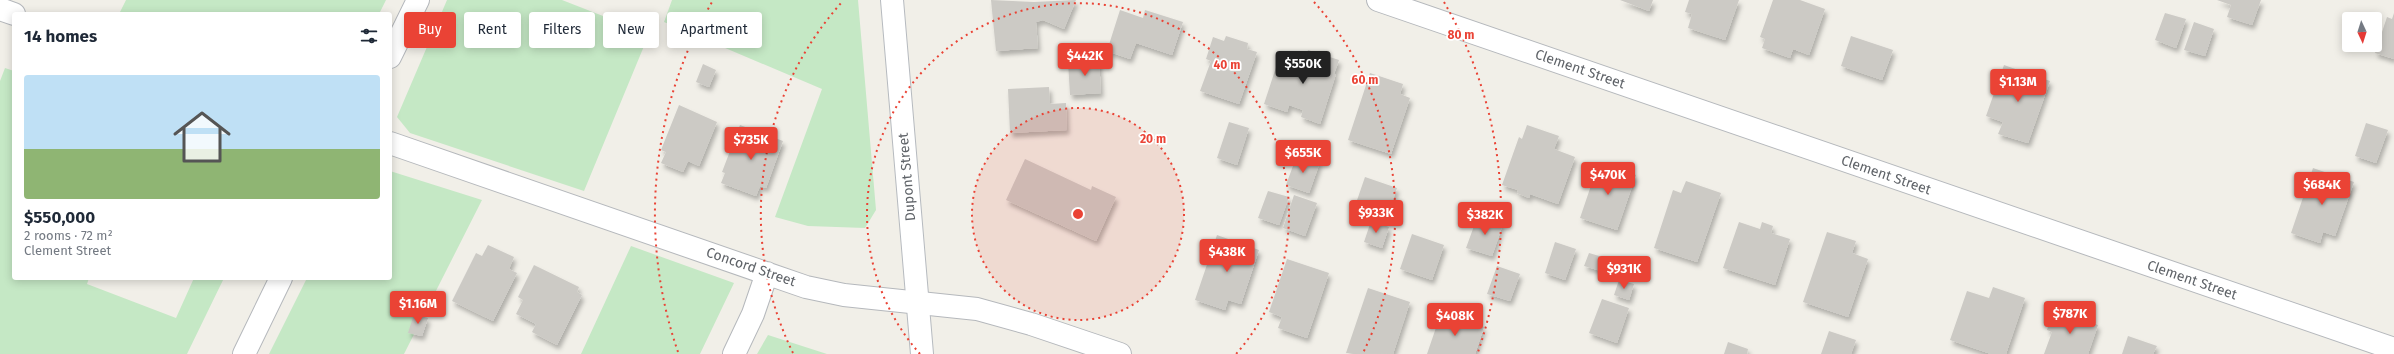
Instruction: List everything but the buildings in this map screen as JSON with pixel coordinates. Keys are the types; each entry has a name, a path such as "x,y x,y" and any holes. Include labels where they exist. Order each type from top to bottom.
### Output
{"street":[{"path":"392,54 418,0"},
{"name":"Dupont Street","path":"892,0 922,354"},
{"name":"Clement Street","path":"1378,0 2394,349"},
{"path":"0,9 12,13"},
{"name":"Concord Street","path":"392,144 767,273 832,293 960,306 992,312 1120,354"},
{"path":"734,354 753,314 767,273"},
{"path":"244,354 280,280"}],"green space":[{"path":"126,0 386,0 380,12 120,12"},
{"path":"447,0 562,0 593,12 529,12 529,48 595,48 595,13 603,16 603,48 643,48 584,191 410,133 397,117 426,48 456,48 456,12 442,12"},
{"path":"672,0 858,0 876,210 865,228 808,226 775,217 822,89 725,48 762,48 762,12 668,12"},
{"path":"667,14 667,23 664,22"},
{"path":"5,68 12,70 12,280 88,280 87,284 176,318 193,280 223,280 187,354 0,354 0,81"},
{"path":"392,172 482,200 404,354 269,354 306,280 392,280"},
{"path":"631,246 734,283 700,354 581,354"},
{"path":"768,335 827,354 757,354"}]}
